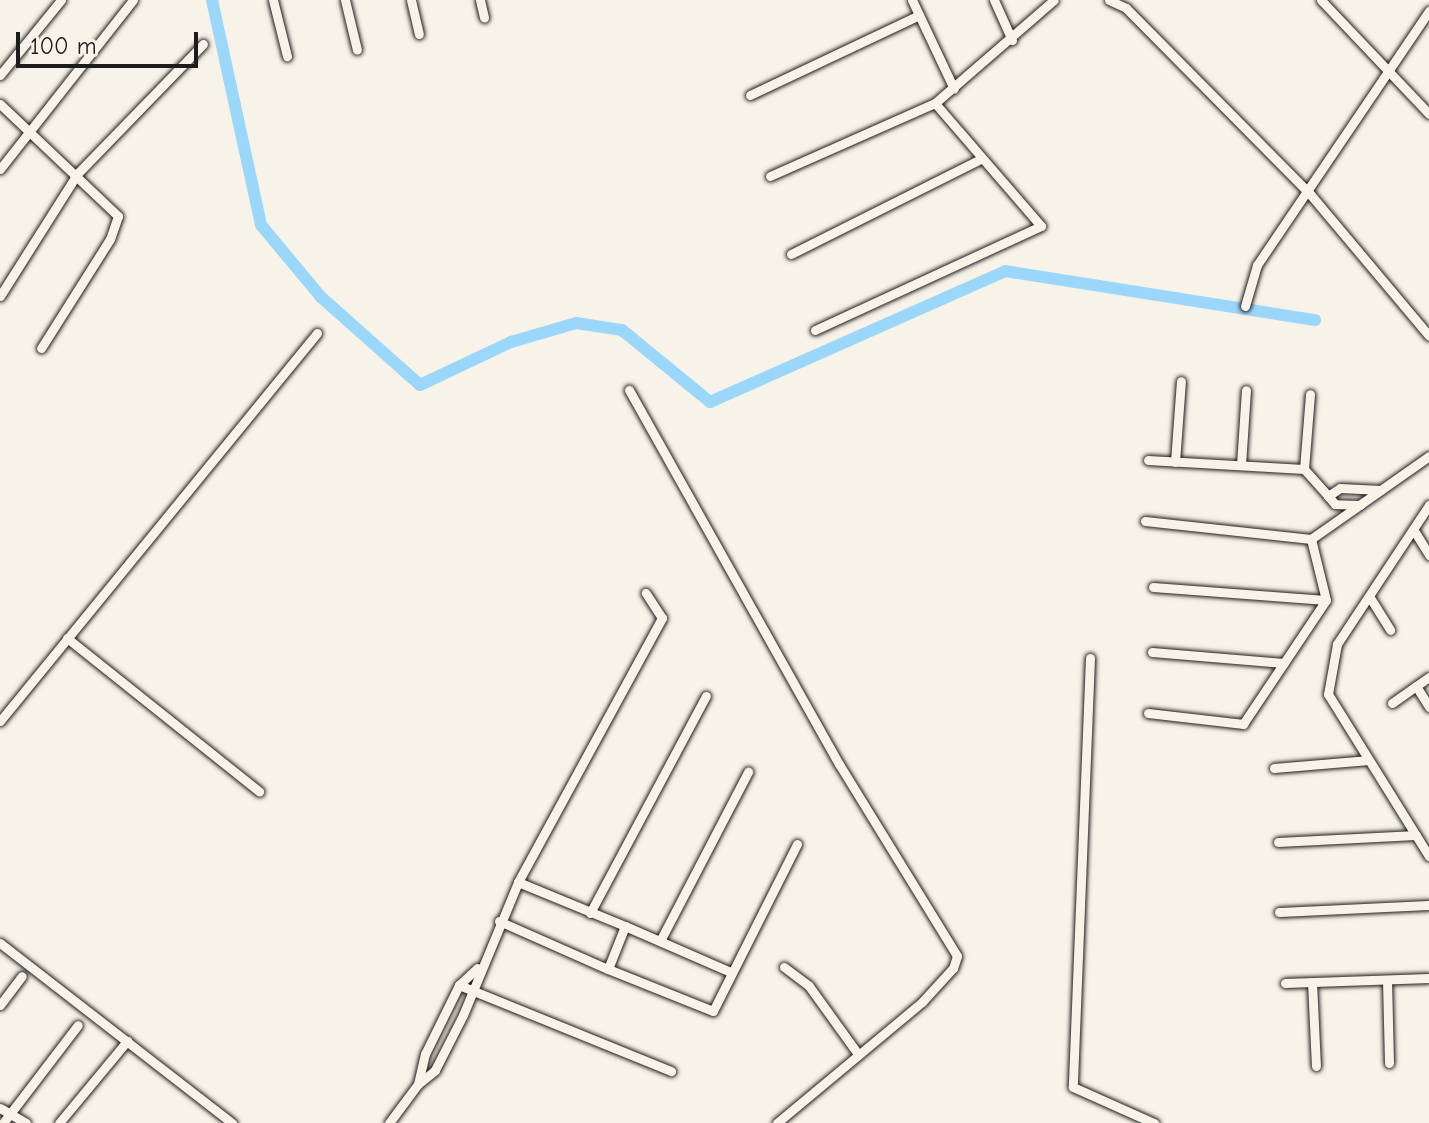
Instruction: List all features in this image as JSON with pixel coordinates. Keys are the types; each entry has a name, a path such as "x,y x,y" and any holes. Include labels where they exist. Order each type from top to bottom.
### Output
{"street":[{"path":"0,75 61,0"},
{"path":"0,169 26,129 133,0"},
{"path":"273,0 287,56"},
{"path":"345,0 357,50"},
{"path":"411,0 419,34"},
{"path":"480,0 484,18"},
{"path":"912,0 954,89"},
{"path":"994,0 1012,40"},
{"path":"770,176 935,103 1012,40 1054,0"},
{"path":"1109,0 1126,8 1310,194 1429,336"},
{"path":"1321,0 1429,114"},
{"path":"1245,306 1257,265 1310,194 1429,11"},
{"path":"750,95 919,15"},
{"path":"0,296 77,174 203,44"},
{"path":"815,330 1041,226 935,103"},
{"path":"0,104 112,206 116,226 41,348"},
{"path":"791,254 981,159"},
{"path":"0,721 317,333"},
{"path":"1175,462 1181,381"},
{"path":"629,390 839,764 957,956 922,1002 777,1123"},
{"path":"1241,465 1246,390"},
{"path":"1304,469 1310,394"},
{"path":"1145,521 1311,539 1429,456"},
{"path":"1148,460 1304,469 1335,504 1360,505"},
{"path":"1328,496 1340,488 1381,490"},
{"path":"1429,505 1337,644 1328,694 1429,856"},
{"path":"1413,529 1429,555"},
{"path":"1148,713 1243,724 1326,600 1311,539"},
{"path":"1153,587 1326,600"},
{"path":"389,1123 418,1084 435,1070 474,992 477,968 518,882 662,618 646,593"},
{"path":"1369,596 1390,630"},
{"path":"67,638 259,791"},
{"path":"1152,652 1284,663"},
{"path":"1090,658 1073,1087 1154,1123"},
{"path":"1392,703 1429,677"},
{"path":"1416,686 1429,707"},
{"path":"590,913 706,696"},
{"path":"1274,768 1369,760"},
{"path":"660,941 748,772"},
{"path":"1278,842 1416,835"},
{"path":"499,921 713,1011 797,844"},
{"path":"518,882 731,972"},
{"path":"1279,912 1429,905"},
{"path":"608,969 625,926"},
{"path":"0,943 232,1123"},
{"path":"784,967 809,986 858,1054"},
{"path":"418,1084 425,1054 459,985 477,968"},
{"path":"0,1005 22,976"},
{"path":"1285,983 1429,978"},
{"path":"1387,980 1389,1063"},
{"path":"1312,982 1316,1066"},
{"path":"459,985 671,1071"},
{"path":"3,1123 78,1025"},
{"path":"59,1123 127,1041"},
{"path":"0,1108 26,1123"}],"waterway":[{"path":"212,0 261,225 321,297 420,385 511,342 576,323 622,330 710,402 1005,271 1315,320"}]}
